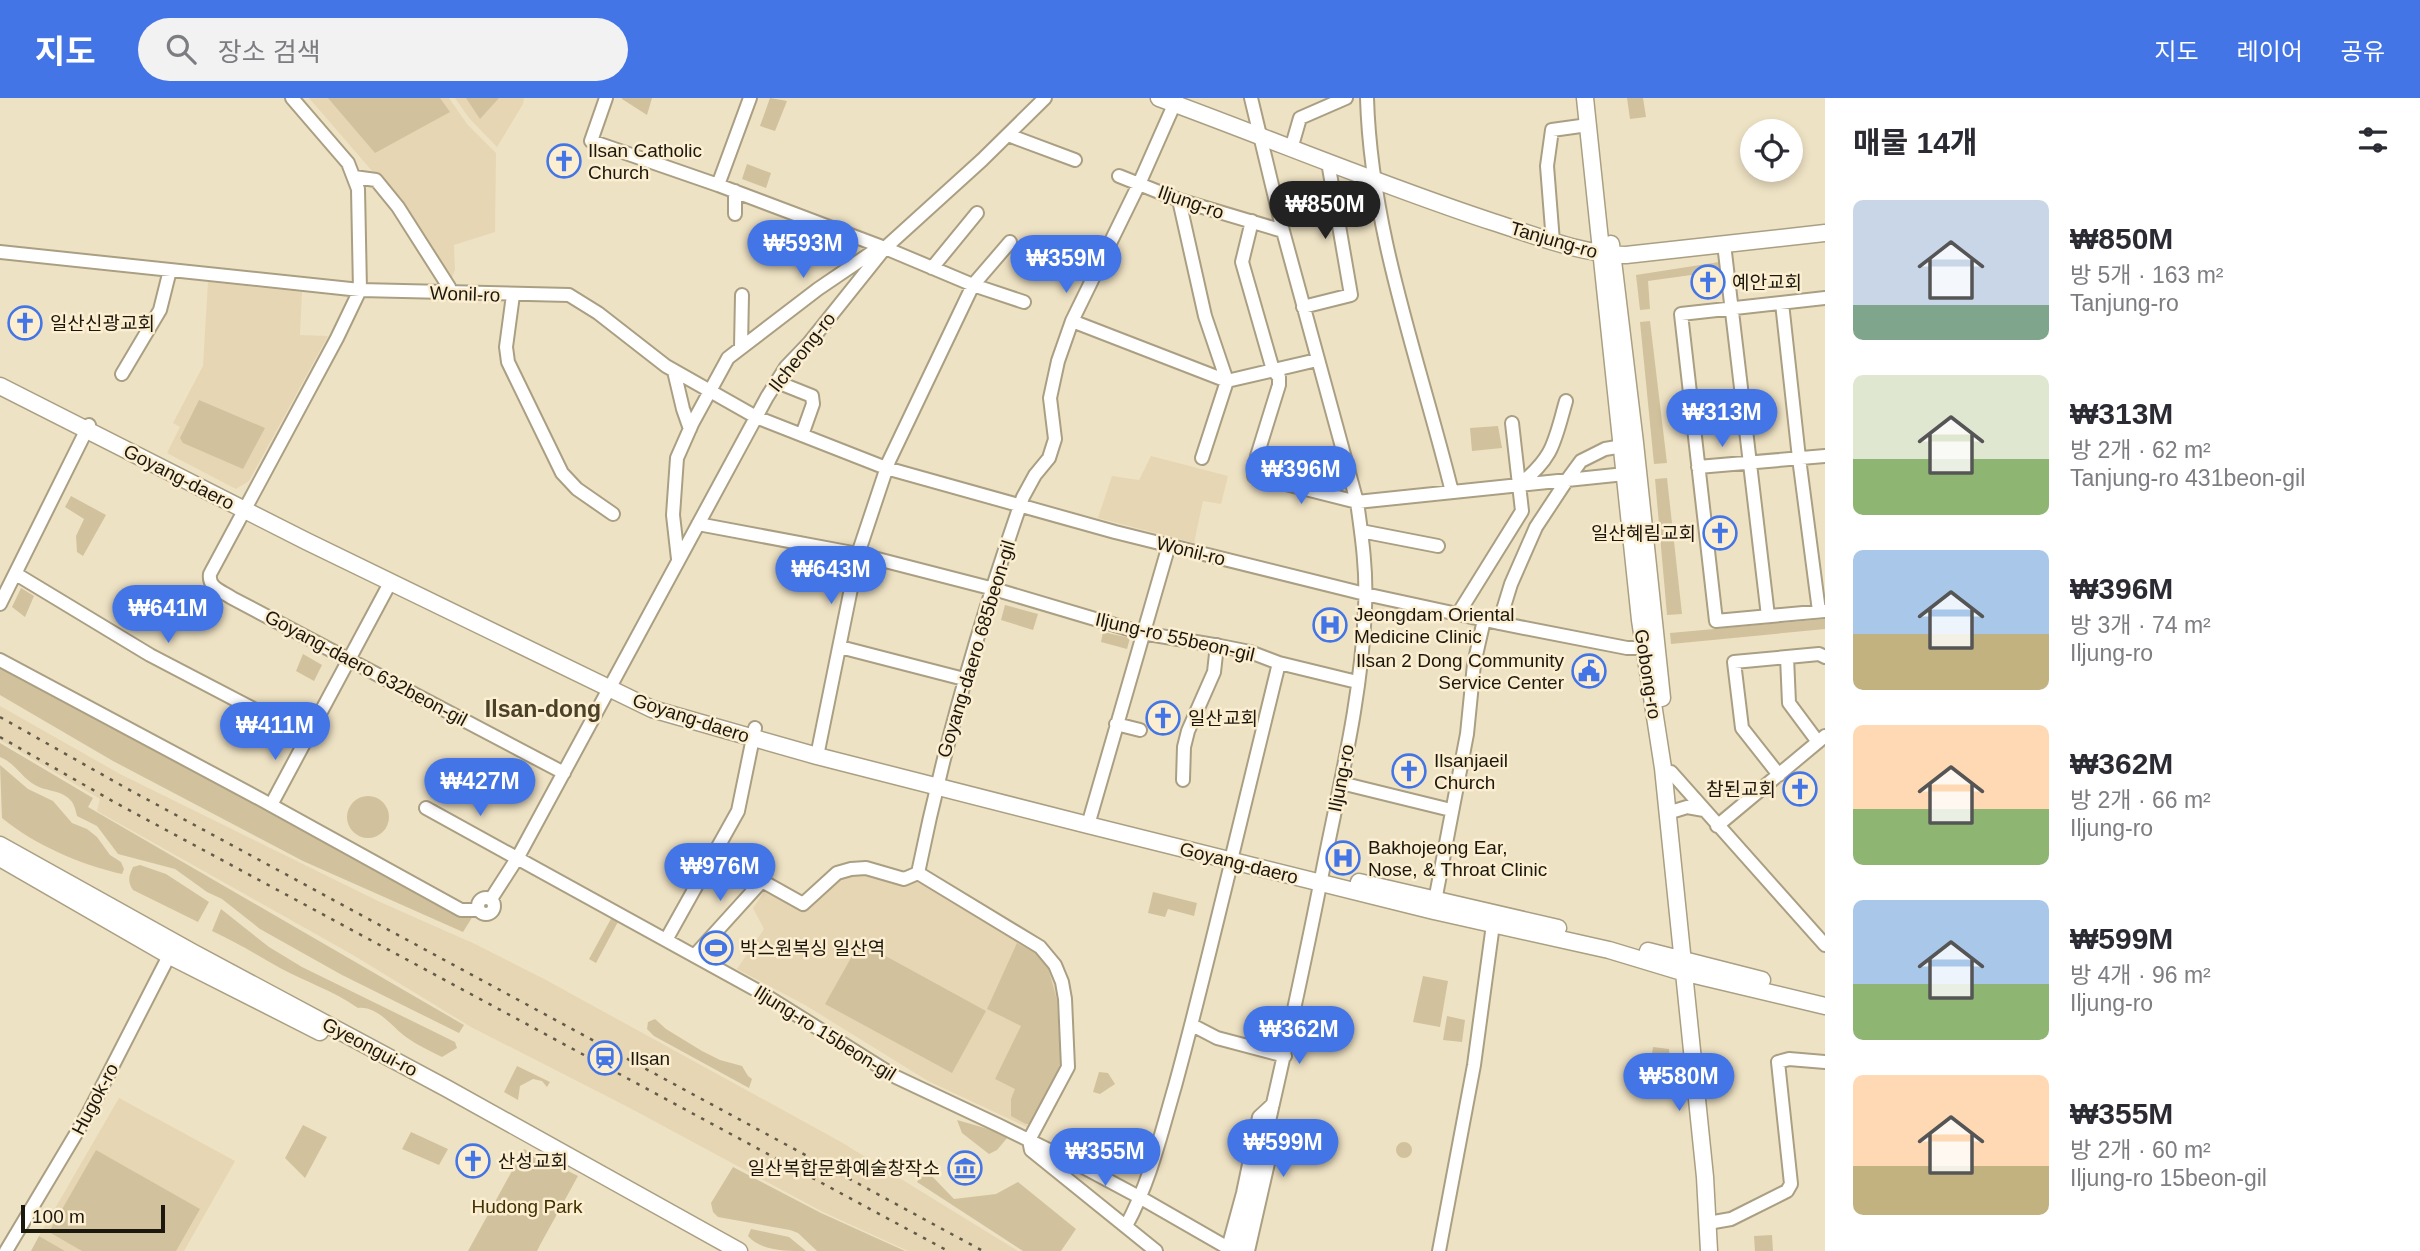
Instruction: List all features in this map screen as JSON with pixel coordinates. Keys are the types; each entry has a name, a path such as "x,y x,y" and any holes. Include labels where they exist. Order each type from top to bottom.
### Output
{"main road":[{"name":"Gobong-ro","path":"1585,98 1635,443 1650,648 1686,966"},
{"name":"Gobong-ro","path":"1596,98 1625,474 1671,772 1705,1177 1716,1251"},
{"name":"Tanjung-ro","path":"1170,100 1260,138 1414,196 1553,242 1607,255 1825,233"},
{"name":"Goyang-daero","path":"0,379 88,428"},
{"name":"Goyang-daero","path":"0,386 609,688"},
{"name":"Goyang-daero","path":"246,508 390,583 609,688 754,733 936,786 1089,820 1494,918 1608,950 1825,996"},
{"name":"Goyang-daero","path":"1089,820 1232,860 1322,878"},
{"name":"Gyeongui-ro","path":"0,845 173,949 446,1088 739,1251"},
{"name":"Gyeongui-ro","path":"0,858 443,1094 729,1251"},
{"name":"Goyang-daero","path":"1686,966 1825,1006"},
{"name":"Gobong-ro","path":"1709,1251 1711,1222"}],"street":[{"path":"246,508 360,290 359,189 348,163 292,98"},
{"path":"606,98 591,141 735,191 973,285 1024,302"},
{"path":"718,185 750,98"},
{"name":"Ilcheong-ro","path":"271,805 461,909 479,910 480,900 486,897 491,899 518,857 678,559 777,382 885,248 1045,98"},
{"name":"Iljung-ro","path":"1233,1250 1274,1104 1322,878 1357,682 1366,594 1362,531 1357,502 1283,231 1251,98"},
{"path":"1291,149 1300,118 1346,98"},
{"path":"1367,98 1373,180 1389,257 1452,492"},
{"name":"Goyang-daero 685beon-gil","path":"936,786 964,679 1020,505 1035,475 1049,458 1055,439 1050,398 1058,361 1072,321 1139,184 1170,100"},
{"path":"1553,242 1547,166 1552,130 1588,125"},
{"path":"1008,135 1075,160"},
{"path":"1303,307 1351,295 1328,162"},
{"name":"Iljung-ro","path":"1119,176 1180,200 1283,231"},
{"path":"354,177 376,180 398,207 450,293"},
{"path":"735,191 735,214"},
{"path":"1180,200 1205,316 1227,381 1202,458"},
{"path":"932,268 977,213"},
{"path":"1252,221 1242,262 1273,370 1279,377 1254,476 1357,502 1625,474"},
{"path":"818,751 858,554 886,468 973,285 1010,242"},
{"path":"1724,244 1768,616"},
{"path":"678,559 673,515 677,458 728,358 818,289 871,253 885,248"},
{"name":"Wonil-ro","path":"0,252 360,290 574,297 674,371 756,417 886,468 1169,545 1366,594 1499,624 1628,648 1650,648"},
{"path":"122,374 160,310 170,270"},
{"path":"513,295 506,347 508,362 562,473 577,489 613,514"},
{"path":"741,347 742,295"},
{"path":"1783,303 1799,458 1822,611 1716,621 1681,314 1825,298"},
{"path":"1072,321 1227,381 1317,360"},
{"path":"674,371 690,429"},
{"path":"777,382 812,396 813,404 802,435"},
{"path":"1518,485 1540,468 1553,447 1566,401"},
{"path":"1512,423 1522,511 1536,527"},
{"path":"0,604 88,428"},
{"path":"1499,624 1511,584 1536,527 1567,480 1581,461 1605,449 1623,446"},
{"path":"1698,467 1825,456"},
{"name":"Goyang-daero 632beon-gil","path":"246,508 210,574 211,584 564,773"},
{"path":"1458,614 1522,511"},
{"name":"Iljung-ro 55beon-gil","path":"698,524 858,554 994,589 1142,633 1250,652 1279,663 1357,682"},
{"path":"1362,531 1438,545"},
{"path":"1089,820 1169,545"},
{"path":"16,573 150,655 307,737"},
{"path":"0,660 271,805 390,583"},
{"path":"1434,905 1467,734 1474,664 1484,620"},
{"path":"1183,779 1184,747 1188,731 1214,672 1217,645"},
{"path":"839,647 964,679"},
{"path":"1779,775 1742,728 1734,662 1819,654 1825,657"},
{"path":"1717,826 1821,739 1789,703 1787,657"},
{"name":"Goyang-daero","path":"1126,1226 1141,1198 1152,1167 1192,1025 1279,663"},
{"path":"1116,724 1140,730"},
{"path":"666,940 738,811 754,733"},
{"path":"1671,772 1825,945"},
{"path":"1341,783 1451,810"},
{"path":"918,873 936,786"},
{"path":"1674,811 1680,807 1704,810"},
{"name":"Iljung-ro 15beon-gil","path":"426,808 801,1016 896,1077 1029,1140 1141,1198 1233,1250"},
{"path":"714,855 803,904 837,873 851,869 866,868 904,878 918,873"},
{"path":"918,873 1040,947 1055,965 1065,999 1069,1067 1029,1140 1031,1150 1156,1251"},
{"path":"695,956 762,881"},
{"path":"1439,1251 1474,1065 1494,918"},
{"name":"Hugok-ro","path":"6,1251 89,1112 173,949"},
{"path":"1192,1025 1217,1038 1284,1056"},
{"path":"1711,1222 1731,1219 1787,1191 1791,1184 1778,1062 1789,1059 1825,1062"},
{"name":"Iljung-ro","path":"1248,1251 1276,1128 1274,1104"}],"shaded area":[{"path":"309,98 449,98 467,124 496,153 495,232 454,245 455,270 451,280 398,201"},
{"path":"455,98 524,98 497,147 469,118"},
{"path":"208,282 302,292 300,335 328,336 249,481 236,489 167,453 180,427 173,423 203,366"},
{"path":"1151,456 1228,476 1221,504 1203,501 1194,543 1098,518 1112,476 1139,480"},
{"path":"0,706 120,774 546,980 841,1142 1018,1251 908,1251 821,1211 626,1106 471,1027 353,955 97,811 100,799 0,740"},
{"path":"851,873 917,878 1038,950 1051,966 1058,982 1065,1066 1031,1129 928,1081 805,1005 737,969 764,929 753,908 766,889 805,908 840,876"},
{"path":"119,1098 235,1161 184,1251 65,1251 39,1236"}],"green space":[{"path":"328,98 440,98 450,112 375,153"},
{"path":"466,98 499,98 480,119"},
{"path":"652,98 647,115 622,99"},
{"path":"770,98 787,101 775,131 760,126"},
{"path":"1627,98 1643,98 1646,117 1630,119"},
{"path":"747,164 771,173 766,188 742,179"},
{"path":"1719,262 1720,271 1648,281 1650,309 1640,310 1636,275"},
{"path":"1650,321 1667,463 1654,464 1640,322"},
{"path":"199,400 265,428 243,469 183,443 180,438"},
{"path":"1498,426 1502,448 1472,451 1470,428"},
{"path":"1667,478 1682,614 1667,615 1655,479"},
{"path":"71,496 106,515 83,556 77,552 76,536 84,519 65,507"},
{"path":"21,588 34,596 25,617 12,607"},
{"path":"1005,605 1038,614 1033,630 1001,620"},
{"path":"1825,619 1825,629 1671,644 1670,633"},
{"path":"1103,632 1130,638 1127,649 1101,642"},
{"path":"303,654 322,665 314,681 296,671"},
{"path":"0,667 473,916 463,932 303,861 113,761 0,695"},
{"path":"254,720 278,732 271,745 248,734"},
{"path":"0,743 93,798 88,807 464,1025 459,1033 342,975 260,929 222,899 207,892 175,869 118,854 97,826 77,816 69,799 60,793 35,785 0,757"},
{"path":"0,765 28,789 53,801 72,823 97,837 110,855 121,862 124,869 122,874 59,853 2,818"},
{"path":"368,796 383,802 389,817 383,832 368,838 353,832 347,817 353,802"},
{"path":"140,865 166,874 209,902 198,922 133,890 130,876 133,867"},
{"path":"1153,892 1197,903 1194,916 1168,909 1165,917 1148,913"},
{"path":"221,909 269,947 302,967 455,1042 457,1048 442,1057 410,1040 372,1010 358,1008 212,931"},
{"path":"612,917 619,920 596,963 589,959"},
{"path":"860,942 986,1011 952,1073 825,1004"},
{"path":"1017,943 1037,954 1048,968 1057,1000 1061,1065 1032,1124 1026,1124 1011,1116 1011,1099 1015,1089 995,1079 1021,1026 987,1009"},
{"path":"1423,976 1448,981 1440,1027 1413,1022"},
{"path":"1447,1016 1465,1020 1462,1042 1443,1040"},
{"path":"655,1019 702,1051 720,1060 742,1066 752,1079 749,1088 654,1036 647,1029 648,1022"},
{"path":"1653,1047 1669,1049 1671,1076 1649,1073"},
{"path":"517,1066 550,1082 547,1087 542,1081 533,1079 520,1086 518,1100 504,1092"},
{"path":"1099,1072 1108,1073 1115,1084 1100,1094 1093,1092"},
{"path":"957,1120 1008,1137 997,1150 989,1154 962,1133"},
{"path":"303,1125 327,1137 305,1178 285,1158"},
{"path":"411,1132 448,1149 439,1165 402,1149"},
{"path":"1404,1142 1410,1144 1410,1156 1404,1158 1398,1156 1396,1150 1398,1144"},
{"name":"Hudong Park","path":"524,1149 578,1176 537,1251 468,1251"},
{"path":"96,1150 200,1209 176,1251 82,1251 49,1232"},
{"path":"733,1167 821,1213 905,1251 817,1251 798,1233 790,1230 718,1217 713,1212 711,1203"},
{"path":"926,1170 954,1199 996,1194 1018,1182 1076,1229 1061,1251 1023,1251 917,1182"},
{"path":"751,1229 789,1237 806,1251 782,1250 760,1245 748,1236"},
{"path":"1772,1235 1773,1251 1755,1251 1754,1236"},
{"path":"39,1236 65,1251 31,1251"}],"railway":[{"path":"0,717 126,788 983,1251"},
{"path":"0,737 116,803 948,1251"}],"place":[{"name":"Ilsan Catholic Church","path":"564,161"},
{"name":"예안교회","path":"1708,282"},
{"name":"일산신광교회","path":"25,323"},
{"name":"일산혜림교회","path":"1720,533"},
{"name":"Jeongdam Oriental Medicine Clinic","path":"1330,625"},
{"name":"Ilsan 2 Dong Community Service Center","path":"1589,671"},
{"name":"일산교회","path":"1163,718"},
{"name":"Ilsanjaeil Church","path":"1409,771"},
{"name":"참된교회","path":"1800,789"},
{"name":"Bakhojeong Ear, Nose, & Throat Clinic","path":"1343,858"},
{"name":"박스원복싱 일산역","path":"716,948"},
{"name":"Ilsan","path":"605,1058"},
{"name":"산성교회","path":"473,1161"},
{"name":"일산복합문화예술창작소","path":"965,1168"}],"district":[{"name":"Ilsan-dong","path":"543,709"}]}
